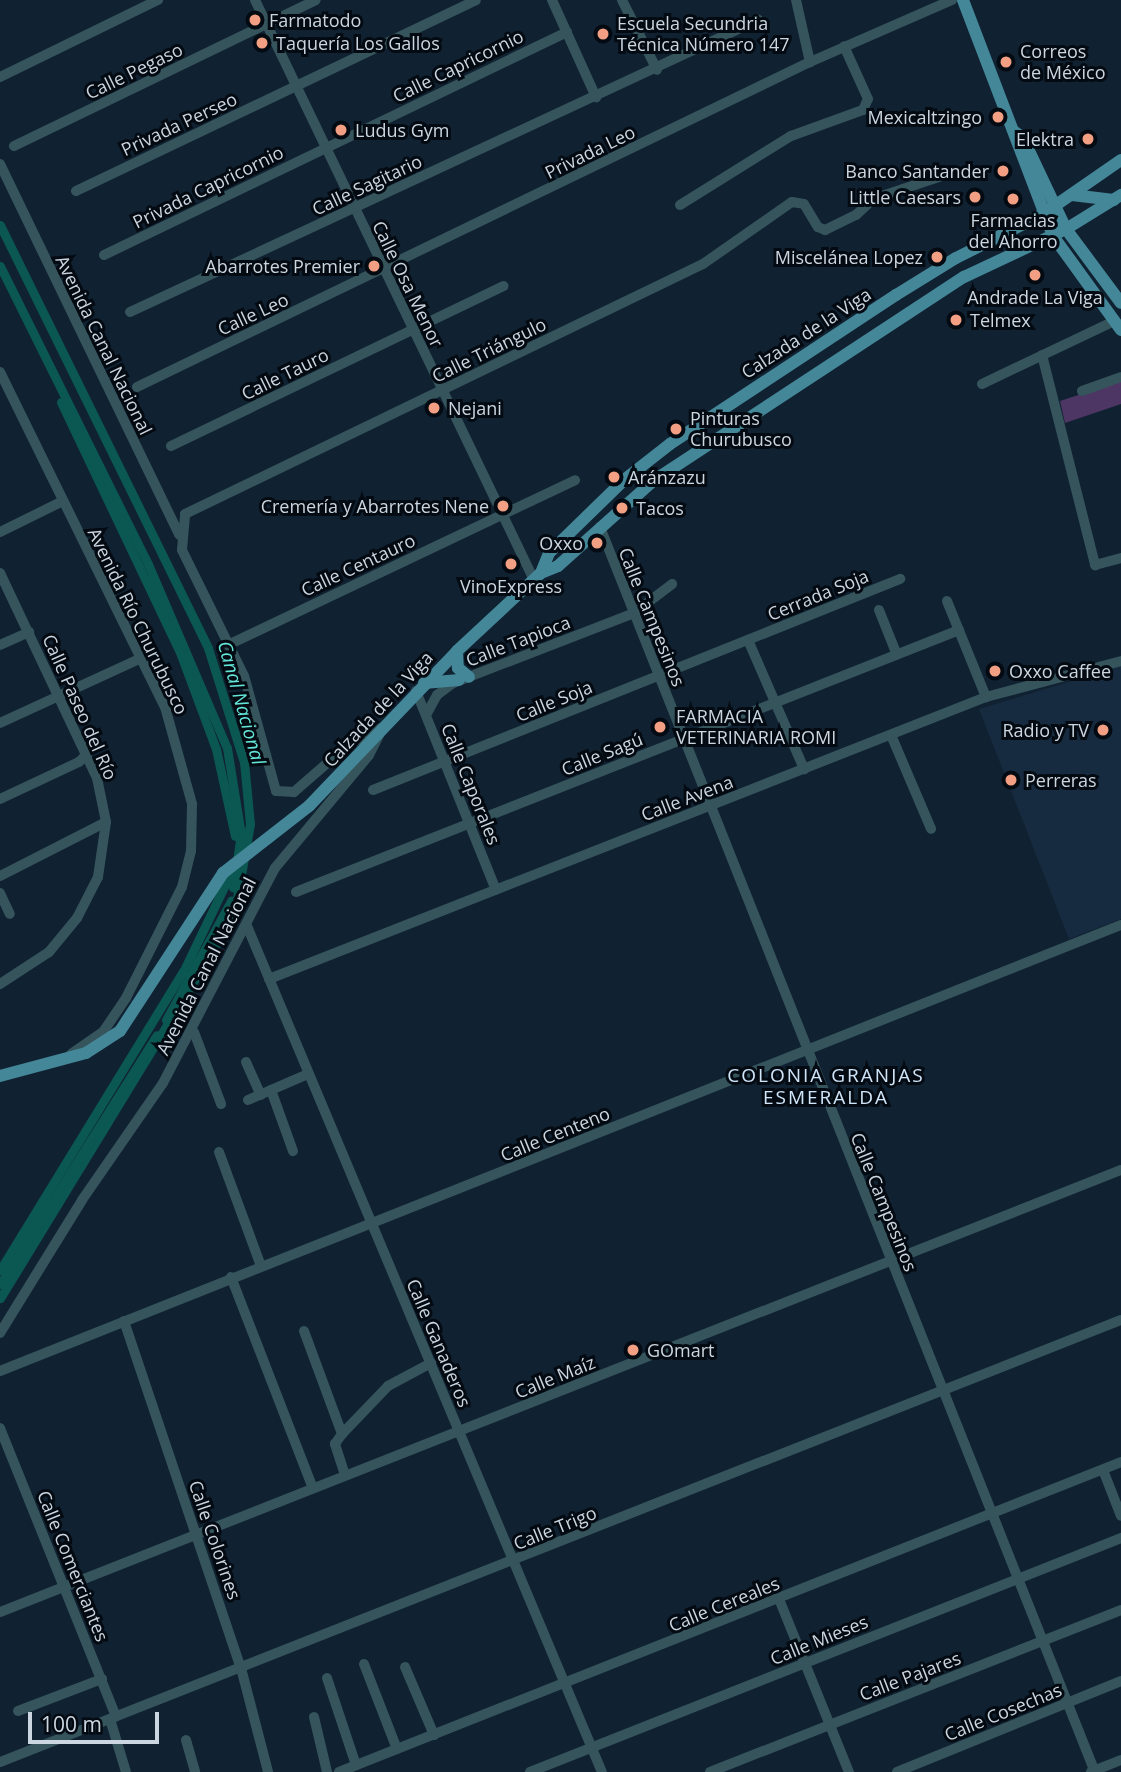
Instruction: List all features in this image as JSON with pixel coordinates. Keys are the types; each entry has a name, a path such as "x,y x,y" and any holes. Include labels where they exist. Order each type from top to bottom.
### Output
{"main road":[{"path":"963,0 1011,129 1048,210 1053,236 1118,326"},
{"name":"Calzada de la Viga","path":"537,576 549,553 647,461 896,295 956,258 1048,210 1121,160"},
{"path":"1072,195 1118,198"},
{"name":"Calzada de la Viga","path":"0,1075 86,1054 120,1031 206,893 240,857 302,811 420,687 537,576 558,566 600,527 686,457 964,277 1053,236 1118,198"},
{"path":"1048,210 1066,229 1121,303"},
{"path":"1070,262 1072,252 1081,252"},
{"path":"896,295 907,313"},
{"path":"420,687 464,678 458,668 457,651"}],"street":[{"path":"0,77 159,0"},
{"name":"Calle Osa Menor","path":"255,0 500,515 537,576"},
{"name":"Calle Pegaso","path":"14,146 316,0"},
{"name":"Privada Perseo","path":"76,191 476,0"},
{"path":"552,0 596,97"},
{"path":"796,0 810,62"},
{"name":"Privada Leo","path":"383,270 810,62 952,0"},
{"path":"626,1 657,70"},
{"name":"Calle Sagitario","path":"130,312 657,70 758,20"},
{"name":"Calle Capricornio","path":"325,148 567,32"},
{"path":"680,205 791,136 863,110 868,99 844,46"},
{"name":"Privada Capricornio","path":"104,255 325,148"},
{"name":"Avenida Canal Nacional","path":"0,164 181,539 186,559 230,644 257,712 274,786 288,795 348,745 382,728"},
{"name":"Calle Triángulo","path":"181,539 184,514 703,264 799,201 825,230 856,215 873,199 951,173"},
{"name":"Calle Leo","path":"136,387 383,270"},
{"name":"Calle Tauro","path":"171,446 504,286"},
{"path":"982,384 1042,355 1118,326"},
{"path":"1042,355 1095,565 1121,558"},
{"name":"Avenida Río Churubusco","path":"0,373 141,658 183,764 192,804 191,850 182,887 127,998 104,1031 58,1061"},
{"path":"1082,391 1121,377"},
{"name":"Calle Centauro","path":"230,644 575,480"},
{"path":"0,532 62,501"},
{"name":"Calle Campesinos","path":"600,527 1093,1772"},
{"name":"Calle Paseo del Río","path":"0,573 87,754 104,800 106,822 99,877 77,918 49,952 0,984"},
{"name":"Cerrada Soja","path":"748,640 900,579"},
{"name":"Calle Tapioca","path":"426,715 438,695 464,678 635,613 672,584"},
{"path":"947,601 986,698"},
{"path":"879,610 897,655"},
{"name":"Calle Sagú","path":"296,892 959,630"},
{"path":"0,645 29,632"},
{"path":"748,640 804,769"},
{"name":"Calle Soja","path":"373,790 748,640"},
{"path":"0,723 141,658"},
{"name":"Calle Avena","path":"269,979 986,698 1121,661"},
{"name":"Calle Caporales","path":"420,687 426,715 496,890"},
{"name":"Avenida Canal Nacional","path":"0,1333 194,1032 275,868 369,755 382,728"},
{"path":"891,735 931,829"},
{"path":"0,799 79,762 87,754"},
{"path":"0,876 106,822"},
{"path":"0,893 10,914"},
{"name":"Calle Centeno","path":"0,1371 1121,925"},
{"name":"Calle Ganaderos","path":"247,926 567,1685 601,1772"},
{"path":"194,1032 221,1104"},
{"path":"246,1062 266,1092 293,1151"},
{"path":"248,1100 308,1074"},
{"path":"219,1152 261,1266"},
{"name":"Calle Maíz","path":"0,1612 1121,1170"},
{"path":"231,1277 262,1368 268,1366 313,1488"},
{"name":"Calle Trigo","path":"0,1762 1121,1320"},
{"name":"Calle Colorines","path":"124,1321 242,1668 268,1772"},
{"path":"304,1331 342,1434"},
{"path":"345,1475 335,1444 342,1434 387,1387 431,1363"},
{"name":"Calle Comerciantes","path":"0,1428 102,1679 125,1772"},
{"name":"Calle Cereales","path":"339,1772 567,1685 1121,1462"},
{"path":"1103,1470 1121,1516"},
{"name":"Calle Mieses","path":"530,1772 1121,1538"},
{"path":"779,1599 849,1772"},
{"name":"Calle Pajares","path":"710,1772 1121,1610"},
{"path":"364,1664 397,1749"},
{"path":"405,1667 434,1735"},
{"path":"327,1678 356,1765"},
{"path":"19,1711 102,1679"},
{"name":"Calle Cosechas","path":"897,1772 1121,1681"},
{"path":"314,1717 327,1772"},
{"path":"186,1740 195,1772"},
{"path":"1093,1772 1121,1760"}],"shaded area":[{"path":"1121,381 1121,404 1065,423 1060,401"},
{"path":"1121,666 1121,919 1069,939 979,709"}],"waterway":[{"name":"Canal Nacional","path":"0,225 208,648 244,762 250,824 234,915 0,1298"},
{"name":"Canal Nacional","path":"0,266 148,564 227,748 241,834 233,887"},
{"name":"Canal Nacional","path":"61,402 181,655 216,749 235,836"},
{"name":"Canal Nacional","path":"0,1270 186,966 230,874"},
{"name":"Canal Nacional","path":"166,1020 231,901"},
{"name":"Canal Nacional","path":"0,1284 157,1035"}],"place":[{"name":"Farmatodo","path":"255,20"},
{"name":"Escuela Secundria Técnica Número 147","path":"603,34"},
{"name":"Taquería Los Gallos","path":"262,43"},
{"name":"Correos de México","path":"1006,62"},
{"name":"Mexicaltzingo","path":"998,117"},
{"name":"Ludus Gym","path":"341,130"},
{"name":"Elektra","path":"1088,139"},
{"name":"Banco Santander","path":"1003,171"},
{"name":"Little Caesars","path":"975,197"},
{"name":"Farmacias del Ahorro","path":"1013,199"},
{"name":"Miscelánea Lopez","path":"937,257"},
{"name":"Abarrotes Premier","path":"374,266"},
{"name":"Andrade La Viga","path":"1035,275"},
{"name":"Telmex","path":"956,320"},
{"name":"Nejani","path":"434,408"},
{"name":"Pinturas Churubusco","path":"676,429"},
{"name":"Aránzazu","path":"614,477"},
{"name":"Cremería y Abarrotes Nene","path":"503,506"},
{"name":"Tacos","path":"622,508"},
{"name":"Oxxo","path":"597,543"},
{"name":"VinoExpress","path":"511,564"},
{"name":"Oxxo Caffee","path":"995,671"},
{"name":"FARMACIA VETERINARIA ROMI","path":"660,727"},
{"name":"Radio y TV","path":"1103,730"},
{"name":"Perreras","path":"1011,780"},
{"name":"GOmart","path":"633,1350"}],"district":[{"name":"COLONIA GRANJAS ESMERALDA","path":"826,1087"}]}
